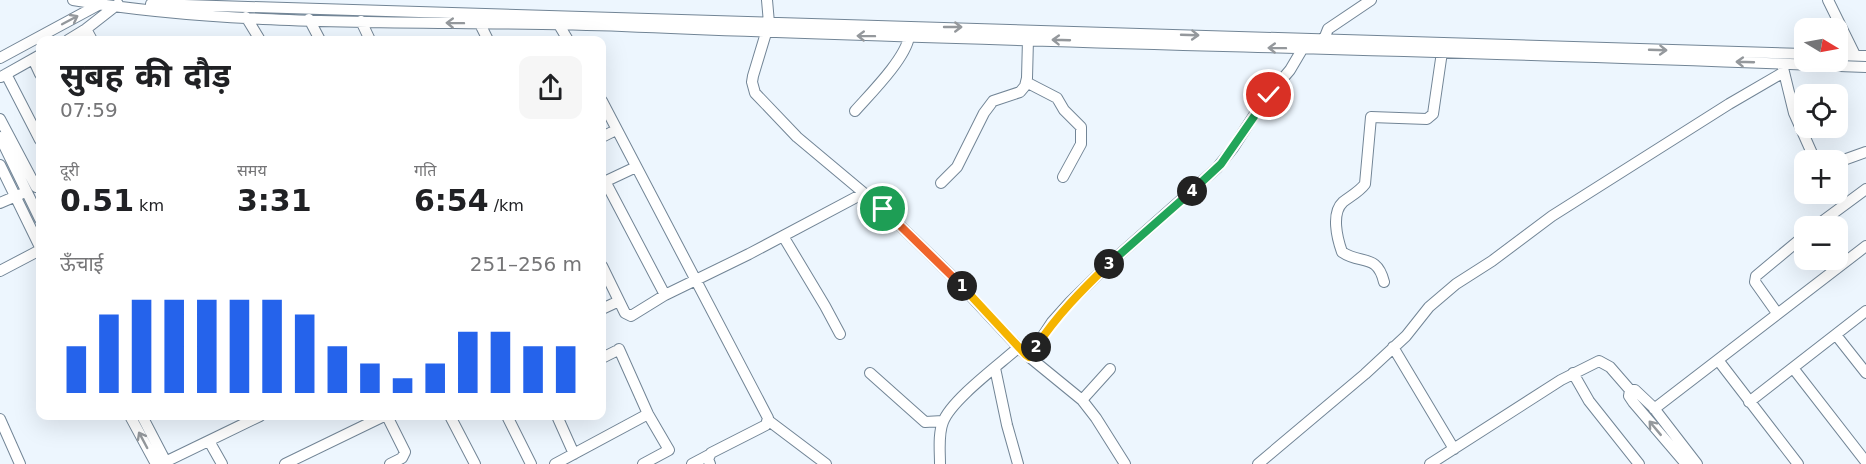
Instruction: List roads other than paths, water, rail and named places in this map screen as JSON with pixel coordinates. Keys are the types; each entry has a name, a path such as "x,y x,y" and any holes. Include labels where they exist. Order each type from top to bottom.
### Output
{"street":[{"path":"73,0 767,28 909,37 1303,48 1327,42 1442,52 1783,68 1866,67"},
{"path":"767,0 767,28 753,76 755,93 797,137 864,193 953,277 1029,357 1082,400 1125,464"},
{"path":"1327,42 1328,29 1371,0"},
{"path":"1828,0 1861,55"},
{"path":"75,36 86,29 114,2"},
{"path":"45,36 114,2 174,13 361,21 767,28 964,27 1327,42 1794,54"},
{"path":"246,17 258,36"},
{"path":"309,19 318,36"},
{"path":"361,21 368,36"},
{"path":"480,24 486,36"},
{"path":"559,25 566,36"},
{"path":"86,29 90,36"},
{"path":"855,111 900,57 909,37"},
{"path":"941,183 957,167 993,101 1020,92 1026,82 1028,70 1028,39"},
{"path":"0,58 36,40"},
{"path":"1029,357 1052,322 1070,302 1221,164 1262,103 1290,70 1303,48"},
{"path":"1384,282 1376,264 1342,252 1336,218 1337,211 1341,204 1365,183 1371,117 1427,119 1433,114 1442,52"},
{"path":"36,58 3,76 36,133"},
{"path":"1783,68 1794,113 1811,150"},
{"path":"1258,464 1365,374 1414,326 1428,307 1465,277 1492,261 1542,222 1783,68"},
{"path":"1001,98 1013,89 1028,70"},
{"path":"1026,82 1056,97 1081,127 1081,144 1063,177"},
{"path":"606,109 769,421 826,464"},
{"path":"0,119 36,207"},
{"path":"606,135 616,130"},
{"path":"0,137 30,190 36,225"},
{"path":"1848,158 1866,152"},
{"path":"0,165 30,190"},
{"path":"606,181 636,167"},
{"path":"606,186 665,295"},
{"path":"1830,216 1866,189"},
{"path":"0,203 30,190"},
{"path":"606,274 625,314 629,316 665,295 864,193"},
{"path":"783,236 840,334"},
{"path":"1778,313 1755,282 1756,276 1794,244"},
{"path":"1654,409 1866,246"},
{"path":"0,271 36,250"},
{"path":"606,307 619,301"},
{"path":"1749,402 1866,312"},
{"path":"1836,335 1865,370"},
{"path":"940,464 943,421 966,394 1019,347"},
{"path":"1394,347 1454,449"},
{"path":"606,356 617,350 648,414 669,450 643,464"},
{"path":"1718,360 1798,464"},
{"path":"1430,464 1527,400 1594,362 1604,363 1630,390 1635,390 1654,409 1697,464"},
{"path":"995,368 1018,464"},
{"path":"1793,368 1866,462"},
{"path":"1082,400 1110,369"},
{"path":"870,373 925,422 943,421"},
{"path":"1573,373 1589,401 1640,464"},
{"path":"1630,390 1629,396 1633,402 1686,464"},
{"path":"555,464 648,414"},
{"path":"0,419 20,464"},
{"path":"133,420 163,463"},
{"path":"144,420 163,463"},
{"path":"163,463 252,420"},
{"path":"285,464 377,420"},
{"path":"387,420 409,464"},
{"path":"452,420 475,464"},
{"path":"509,420 531,464"},
{"path":"559,420 574,454"},
{"path":"692,464 709,460 769,421"},
{"path":"209,441 222,464"},
{"path":"390,464 402,458 405,452"}]}
